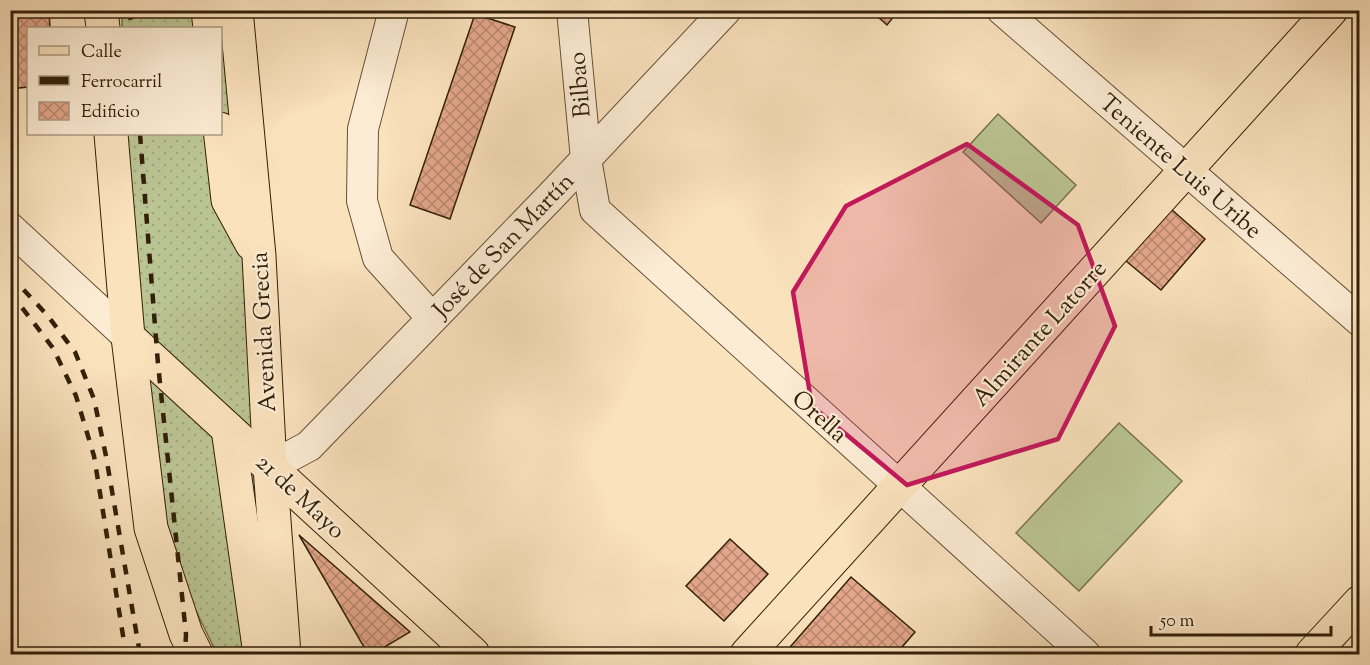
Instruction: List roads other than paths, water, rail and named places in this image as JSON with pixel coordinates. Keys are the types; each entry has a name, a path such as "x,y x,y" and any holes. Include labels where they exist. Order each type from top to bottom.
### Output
{"main road":[{"path":"101,10 103,27"},
{"path":"208,10 210,27"},
{"name":"Avenida Grecia","path":"236,10 259,256 270,467 284,654"},
{"name":"Almirante Latorre","path":"747,654 1331,10"},
{"path":"111,135 128,337 151,528 186,634 195,654"},
{"path":"221,135 228,200 259,256"},
{"name":"21 de Mayo","path":"128,337 473,654"},
{"path":"228,429 260,654"},
{"path":"1318,653 1359,602"}],"street":[{"path":"394,10 363,129 362,201 378,258 432,318"},
{"name":"Teniente Luis Uribe","path":"1002,10 1359,321"},
{"name":"Bilbao","path":"581,17 586,159"},
{"name":"José de San Martín","path":"270,467 309,446 586,159 711,17"},
{"name":"Orella","path":"586,159 595,210 1084,654"},
{"path":"10,228 128,337"}],"railway":[{"path":"130,10 131,27"},
{"path":"140,135 158,364 186,634 185,654"},
{"path":"10,275 48,316 75,352 94,399 140,654"},
{"path":"10,292 53,348 76,396 94,456 126,654"}]}
